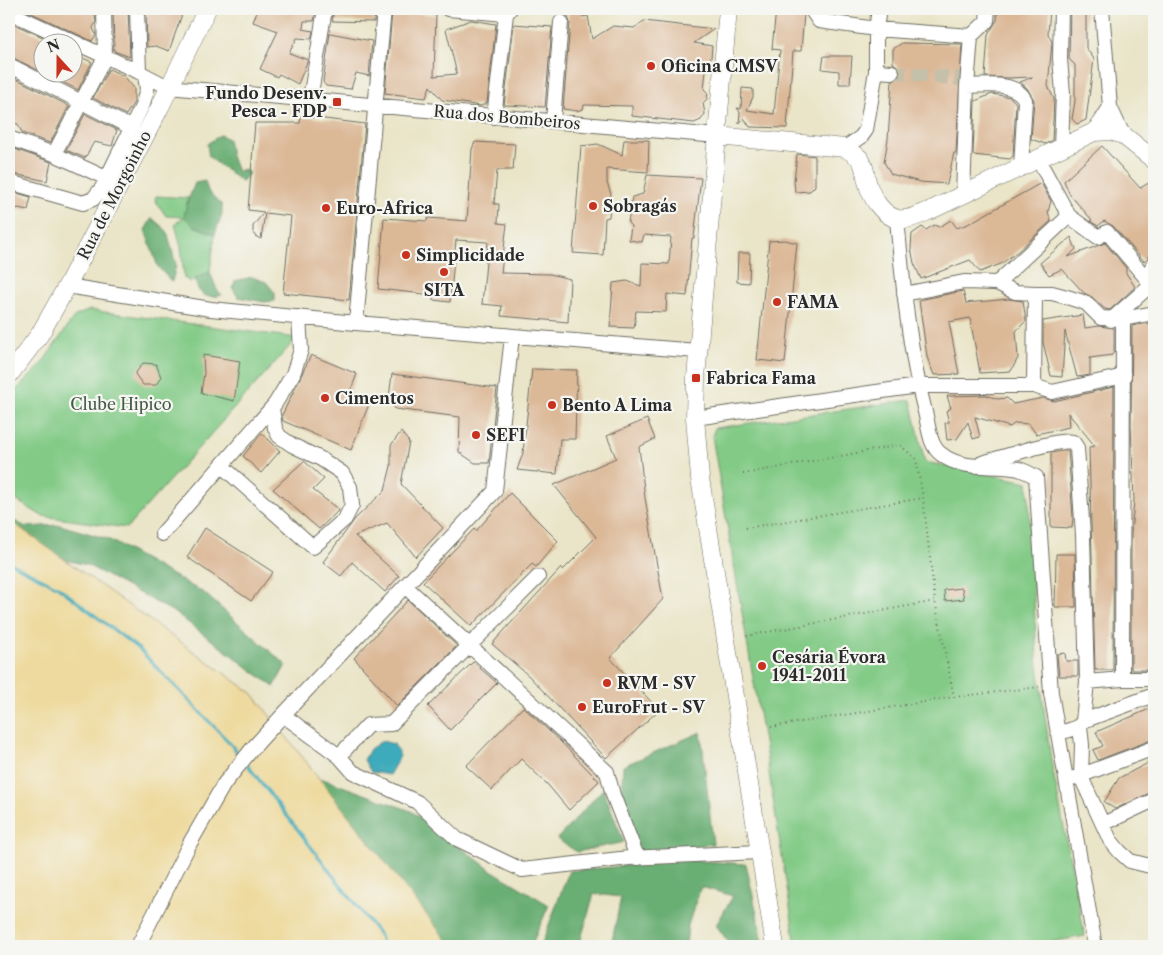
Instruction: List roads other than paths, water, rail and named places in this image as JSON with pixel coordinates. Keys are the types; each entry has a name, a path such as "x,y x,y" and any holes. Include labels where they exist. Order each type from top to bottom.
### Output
{"main road":[{"name":"Rua de Morgoinho","path":"9,375 40,334 67,286 160,107 207,9"},
{"path":"728,9 697,351 695,418 700,478 759,852 776,946"},
{"path":"845,148 860,158 864,166 868,185 876,201 886,213 898,219 912,218 1094,132 1111,132 1123,135 1154,160"},
{"name":"Rua dos Bombeiros","path":"717,136 845,148"}],"street":[{"path":"54,154 105,57 104,9"},
{"path":"9,182 83,203 93,198 102,188 143,104 147,89 137,9"},
{"path":"310,99 325,9"},
{"path":"356,323 384,9"},
{"path":"448,9 508,12 494,117"},
{"path":"811,9 818,21 876,29 971,36"},
{"path":"845,148 861,137 866,130 876,71 876,29 879,9"},
{"path":"963,194 965,82 971,36 987,21 988,9"},
{"path":"1061,9 1060,59 1063,94 1061,148"},
{"path":"1102,9 1110,107 1123,135"},
{"path":"9,12 145,74 168,87"},
{"path":"553,121 561,22"},
{"path":"9,65 132,128"},
{"path":"145,74 165,74 180,65"},
{"path":"876,71 892,72"},
{"path":"145,74 158,92 160,107"},
{"path":"965,82 1004,85 1022,94 1025,100 1021,167"},
{"name":"Rua dos Bombeiros","path":"168,87 717,136"},
{"path":"1094,132 1110,107"},
{"path":"9,138 54,154 106,178"},
{"path":"1038,159 1069,216 1098,237 1107,232 1153,283 1117,320"},
{"path":"997,283 1069,216"},
{"path":"898,219 904,294 918,386 933,445 940,454 972,466 1018,469 1036,477 1051,693 1092,946"},
{"path":"1154,264 1152,266 1154,270"},
{"path":"904,294 964,282 997,283 1015,292 1052,293 1086,303 1101,318 1117,320 1154,313"},
{"path":"67,286 211,309 697,351"},
{"path":"1034,386 1035,293"},
{"path":"162,534 272,408 293,374 302,350 299,317"},
{"path":"1117,320 1124,376 1122,679"},
{"path":"138,946 190,843 224,784 283,715 495,491 512,336"},
{"path":"695,418 918,386 1034,386 1052,392 1124,376"},
{"path":"222,466 313,547 345,519 352,505 350,487 342,473 279,436 275,428 272,408"},
{"path":"972,466 1033,448 1067,441 1073,442 1077,448 1083,535 1087,682 1082,723 1081,777 1110,840 1130,861 1154,867"},
{"path":"339,756 368,724 391,724 538,577"},
{"path":"406,587 607,772 613,795 638,858"},
{"path":"1087,682 1154,679"},
{"path":"1058,733 1077,728 1082,723 1154,695"},
{"path":"283,715 339,756 352,772 417,802 458,840 522,870 638,858 759,852"},
{"path":"1066,781 1081,777 1154,748"},
{"path":"1103,824 1154,800"}],"water":[{"path":"382,741 394,744 400,756 389,775 371,772 364,760 370,749"}],"waterway":[{"path":"9,562 58,587 140,650 228,741 241,757"},
{"path":"246,763 380,936 383,946"}],"tunnel":[{"path":"892,72 962,79"}],"place":[{"name":"Oficina CMSV","path":"651,66"},
{"name":"Fundo Desenv. Pesca - FDP","path":"337,102"},
{"name":"Sobragás","path":"593,206"},
{"name":"Euro-Africa","path":"326,208"},
{"name":"Simplicidade","path":"406,255"},
{"name":"SITA","path":"444,272"},
{"name":"FAMA","path":"777,302"},
{"name":"Fabrica Fama","path":"696,378"},
{"name":"Cimentos","path":"325,398"},
{"name":"Bento A Lima","path":"552,405"},
{"name":"SEFI","path":"476,435"},
{"name":"Cesária Évora 1941-2011","path":"762,666"},
{"name":"RVM - SV","path":"607,683"},
{"name":"EuroFrut - SV","path":"582,707"}],"park label":[{"name":"Clube Hipico","path":"121,404"}]}
